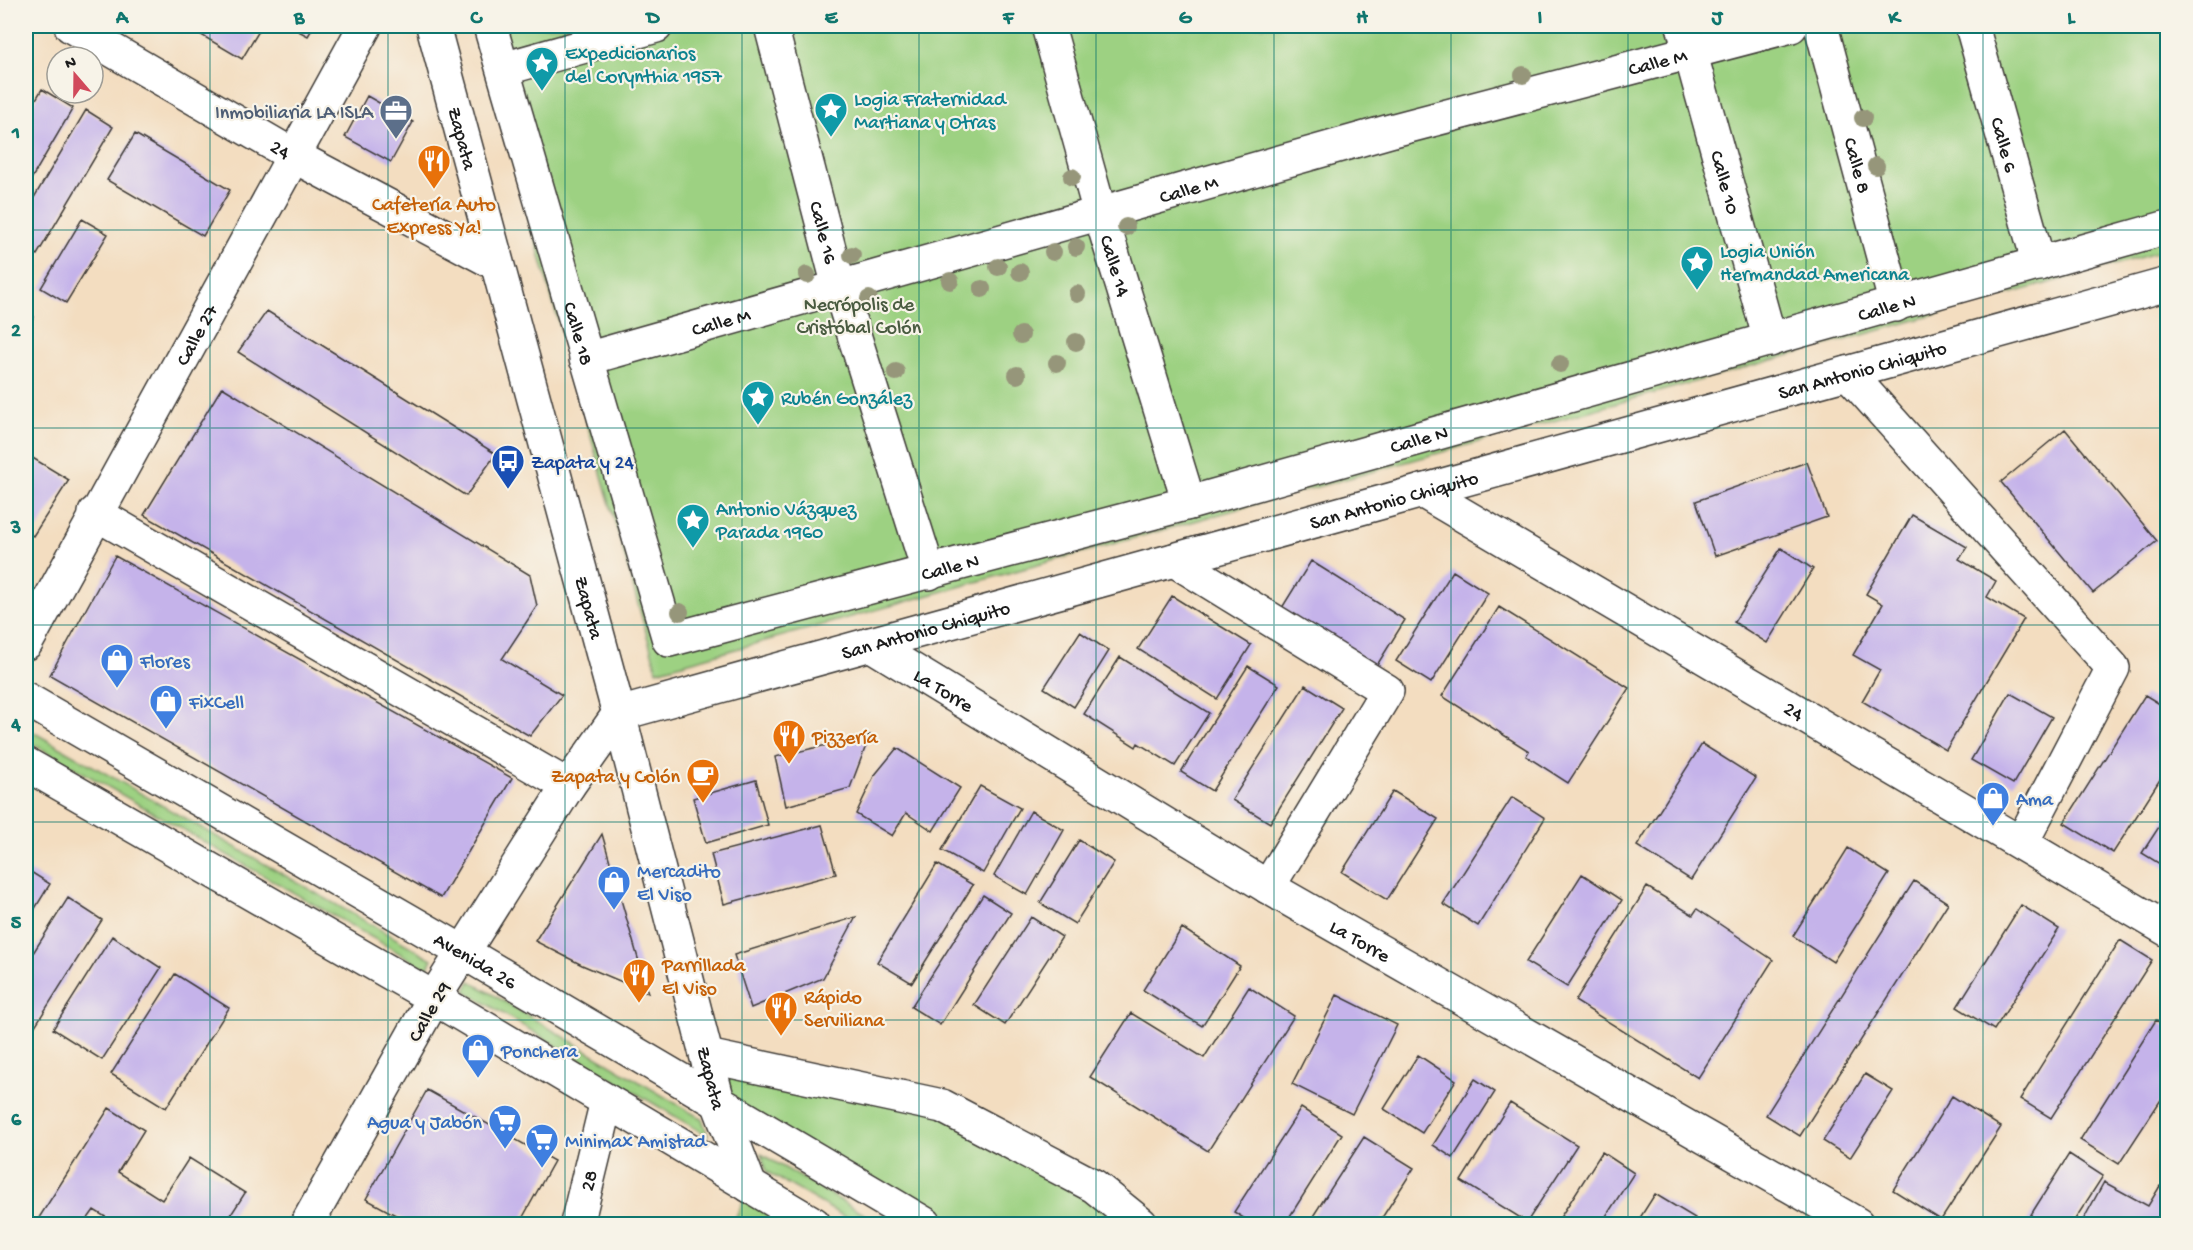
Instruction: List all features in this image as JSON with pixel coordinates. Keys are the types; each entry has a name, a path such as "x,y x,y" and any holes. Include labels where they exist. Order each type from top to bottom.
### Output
{"main road":[{"name":"24","path":"71,26 294,156 495,263"},
{"name":"Calle 27","path":"26,643 95,513 365,26"},
{"name":"Zapata","path":"433,26 495,263 619,714 719,1106 750,1186"},
{"name":"Calle 18","path":"490,26 669,640"},
{"path":"503,69 656,26"},
{"name":"Calle 16","path":"771,26 839,287 929,573"},
{"name":"Calle 14","path":"1048,26 1100,213 1189,503"},
{"name":"Calle M","path":"586,359 1390,131 1687,39 1791,26"},
{"name":"Calle 8","path":"1821,26 1896,305"},
{"name":"Calle 6","path":"1972,26 2039,264"},
{"name":"Calle 10","path":"1687,39 1770,340"},
{"name":"Calle N","path":"669,640 1189,503 2168,227"},
{"name":"San Antonio Chiquito","path":"619,714 2168,284"},
{"path":"1848,373 2113,668 2022,842"},
{"name":"24","path":"1422,491 2168,930"},
{"path":"95,513 568,786"},
{"path":"1174,560 1387,692 1268,887"},
{"name":"La Torre","path":"870,644 1268,887 1857,1224"},
{"name":"Avenida 26","path":"26,699 463,952 719,1106 925,1224"},
{"name":"Calle 29","path":"307,1224 434,998 568,786 619,714"},
{"path":"26,764 434,998 814,1224"},
{"path":"707,1056 942,1106 1094,1186 1141,1224"},
{"name":"28","path":"577,1224 607,1101"}],"green space":[{"name":"Necrópolis de Cristóbal Colón","path":"475,26 2167,26 2167,250 657,671"},
{"path":"26,728 432,959 427,969 26,740"},
{"path":"470,981 702,1119 708,1136 465,991"},
{"path":"707,1056 942,1106 1141,1224 925,1224 719,1105"},
{"path":"761,1154 881,1224 857,1224 767,1172"},
{"path":"750,1186 814,1224 733,1224"}],"building":[{"path":"186,26 262,26 242,59"},
{"path":"289,26 314,26 308,36"},
{"path":"26,82 31,85 26,94"},
{"path":"42,89 45,91 45,105 68,105 73,108 26,188 26,116"},
{"path":"367,96 413,122 391,162 345,137"},
{"path":"86,110 113,127 37,255 26,248 26,211"},
{"path":"135,134 230,190 203,236 107,180"},
{"path":"82,219 108,234 66,303 41,288"},
{"path":"267,311 496,454 466,496 238,352"},
{"path":"26,312 34,317 26,331"},
{"path":"222,387 530,575 537,606 502,659 562,695 530,736 144,515"},
{"path":"2065,429 2157,541 2093,593 2001,482"},
{"path":"26,454 69,480 33,536 26,532"},
{"path":"1807,462 1827,517 1715,556 1696,501"},
{"path":"1912,515 1967,547 1959,559 1996,581 1987,597 2024,619 1946,750 1862,701 1880,670 1853,655 1883,604 1866,594"},
{"path":"1781,548 1813,569 1767,643 1734,622"},
{"path":"115,556 512,778 441,898 50,675"},
{"path":"1311,561 1405,620 1374,670 1280,611"},
{"path":"1453,571 1488,593 1431,683 1396,661"},
{"path":"1172,596 1251,645 1217,699 1138,649"},
{"path":"1499,607 1629,688 1568,783 1526,756 1529,751 1442,696"},
{"path":"1080,632 1109,651 1074,707 1044,688"},
{"path":"1120,657 1209,713 1175,766 1138,743 1136,747 1084,714"},
{"path":"1248,666 1279,685 1212,791 1181,772"},
{"path":"1305,685 1342,708 1270,823 1232,800"},
{"path":"2010,693 2052,717 2013,784 1971,760"},
{"path":"2145,695 2168,709 2168,767 2113,853 2064,823"},
{"path":"870,735 850,788 786,806 775,757"},
{"path":"1702,744 1756,778 1691,880 1637,846"},
{"path":"897,748 960,788 933,831 906,813 892,836 856,814 874,776"},
{"path":"756,780 768,825 706,843 693,798"},
{"path":"980,786 1020,808 983,873 942,850"},
{"path":"1393,791 1438,819 1387,900 1342,872"},
{"path":"1512,797 1545,818 1478,926 1443,904"},
{"path":"1031,811 1064,830 1027,895 994,876"},
{"path":"2168,813 2168,869 2142,853"},
{"path":"822,825 836,874 724,904 711,854"},
{"path":"602,834 648,993 582,965 535,941"},
{"path":"1079,840 1114,862 1075,924 1040,903"},
{"path":"1848,848 1889,874 1833,962 1793,936"},
{"path":"937,864 973,885 912,983 877,962"},
{"path":"26,869 50,884 26,923"},
{"path":"1582,874 1622,900 1567,987 1526,962"},
{"path":"1914,881 1948,903 1800,1136 1766,1115"},
{"path":"1647,887 1693,915 1697,909 1773,960 1698,1078 1575,1001"},
{"path":"983,895 1011,913 940,1025 911,1007"},
{"path":"68,898 102,920 35,1026 26,1019 26,964"},
{"path":"2021,905 2059,929 1994,1030 1957,1007"},
{"path":"856,917 823,978 751,1008 734,955"},
{"path":"1031,917 1062,937 1005,1025 974,1005"},
{"path":"1182,928 1240,966 1202,1026 1143,990"},
{"path":"112,936 161,968 102,1060 53,1029"},
{"path":"2120,940 2152,960 2051,1118 2020,1099"},
{"path":"175,974 229,1008 166,1108 111,1074"},
{"path":"1249,987 1294,1016 1208,1151 1090,1077 1131,1013 1204,1058"},
{"path":"1337,995 1397,1025 1352,1114 1292,1084"},
{"path":"2156,1020 2168,1027 2168,1089 2119,1164 2080,1140"},
{"path":"1418,1055 1456,1080 1422,1133 1384,1109"},
{"path":"1865,1074 1893,1091 1850,1158 1823,1141"},
{"path":"1475,1079 1495,1092 1453,1158 1433,1145"},
{"path":"427,1090 554,1161 519,1224 412,1224 366,1199"},
{"path":"1952,1096 2001,1127 1941,1220 1893,1190"},
{"path":"1510,1103 1577,1145 1527,1222 1461,1181"},
{"path":"109,1108 144,1130 118,1172 162,1200 189,1158 245,1193 225,1224 117,1224 94,1210 84,1224 35,1224"},
{"path":"1301,1108 1342,1134 1285,1224 1253,1224 1234,1212"},
{"path":"1364,1137 1414,1168 1378,1224 1308,1224"},
{"path":"1602,1152 1634,1173 1601,1224 1556,1224"},
{"path":"2069,1154 2103,1176 2072,1224 2025,1224"},
{"path":"2104,1182 2148,1206 2160,1186 2168,1190 2168,1224 2081,1224"},
{"path":"1655,1194 1695,1218 1691,1224 1636,1224"}],"place":[{"name":"Expedicionarios del Corynthia 1957","path":"542,92"},
{"name":"Logia Fraternidad Martiana y Otras","path":"831,138"},
{"name":"Inmobiliaria LA ISLA","path":"396,140"},
{"name":"Cafetería Auto Express Ya!","path":"434,190"},
{"name":"Logia Unión Hermandad Americana","path":"1697,291"},
{"name":"Rubén González","path":"758,426"},
{"name":"Zapata y 24","path":"508,490"},
{"name":"Antonio Vázquez Parada 1960","path":"693,549"},
{"name":"Flores","path":"117,689"},
{"name":"FixCell","path":"166,730"},
{"name":"Pizzería","path":"789,765"},
{"name":"Zapata y Colón","path":"703,804"},
{"name":"Ama","path":"1993,827"},
{"name":"Mercadito El Viso","path":"614,911"},
{"name":"Parrillada El Viso","path":"639,1004"},
{"name":"Rápido Serviliana","path":"781,1037"},
{"name":"Ponchera","path":"478,1079"},
{"name":"Agua y Jabón","path":"505,1150"},
{"name":"Minimax Amistad","path":"542,1169"}]}
